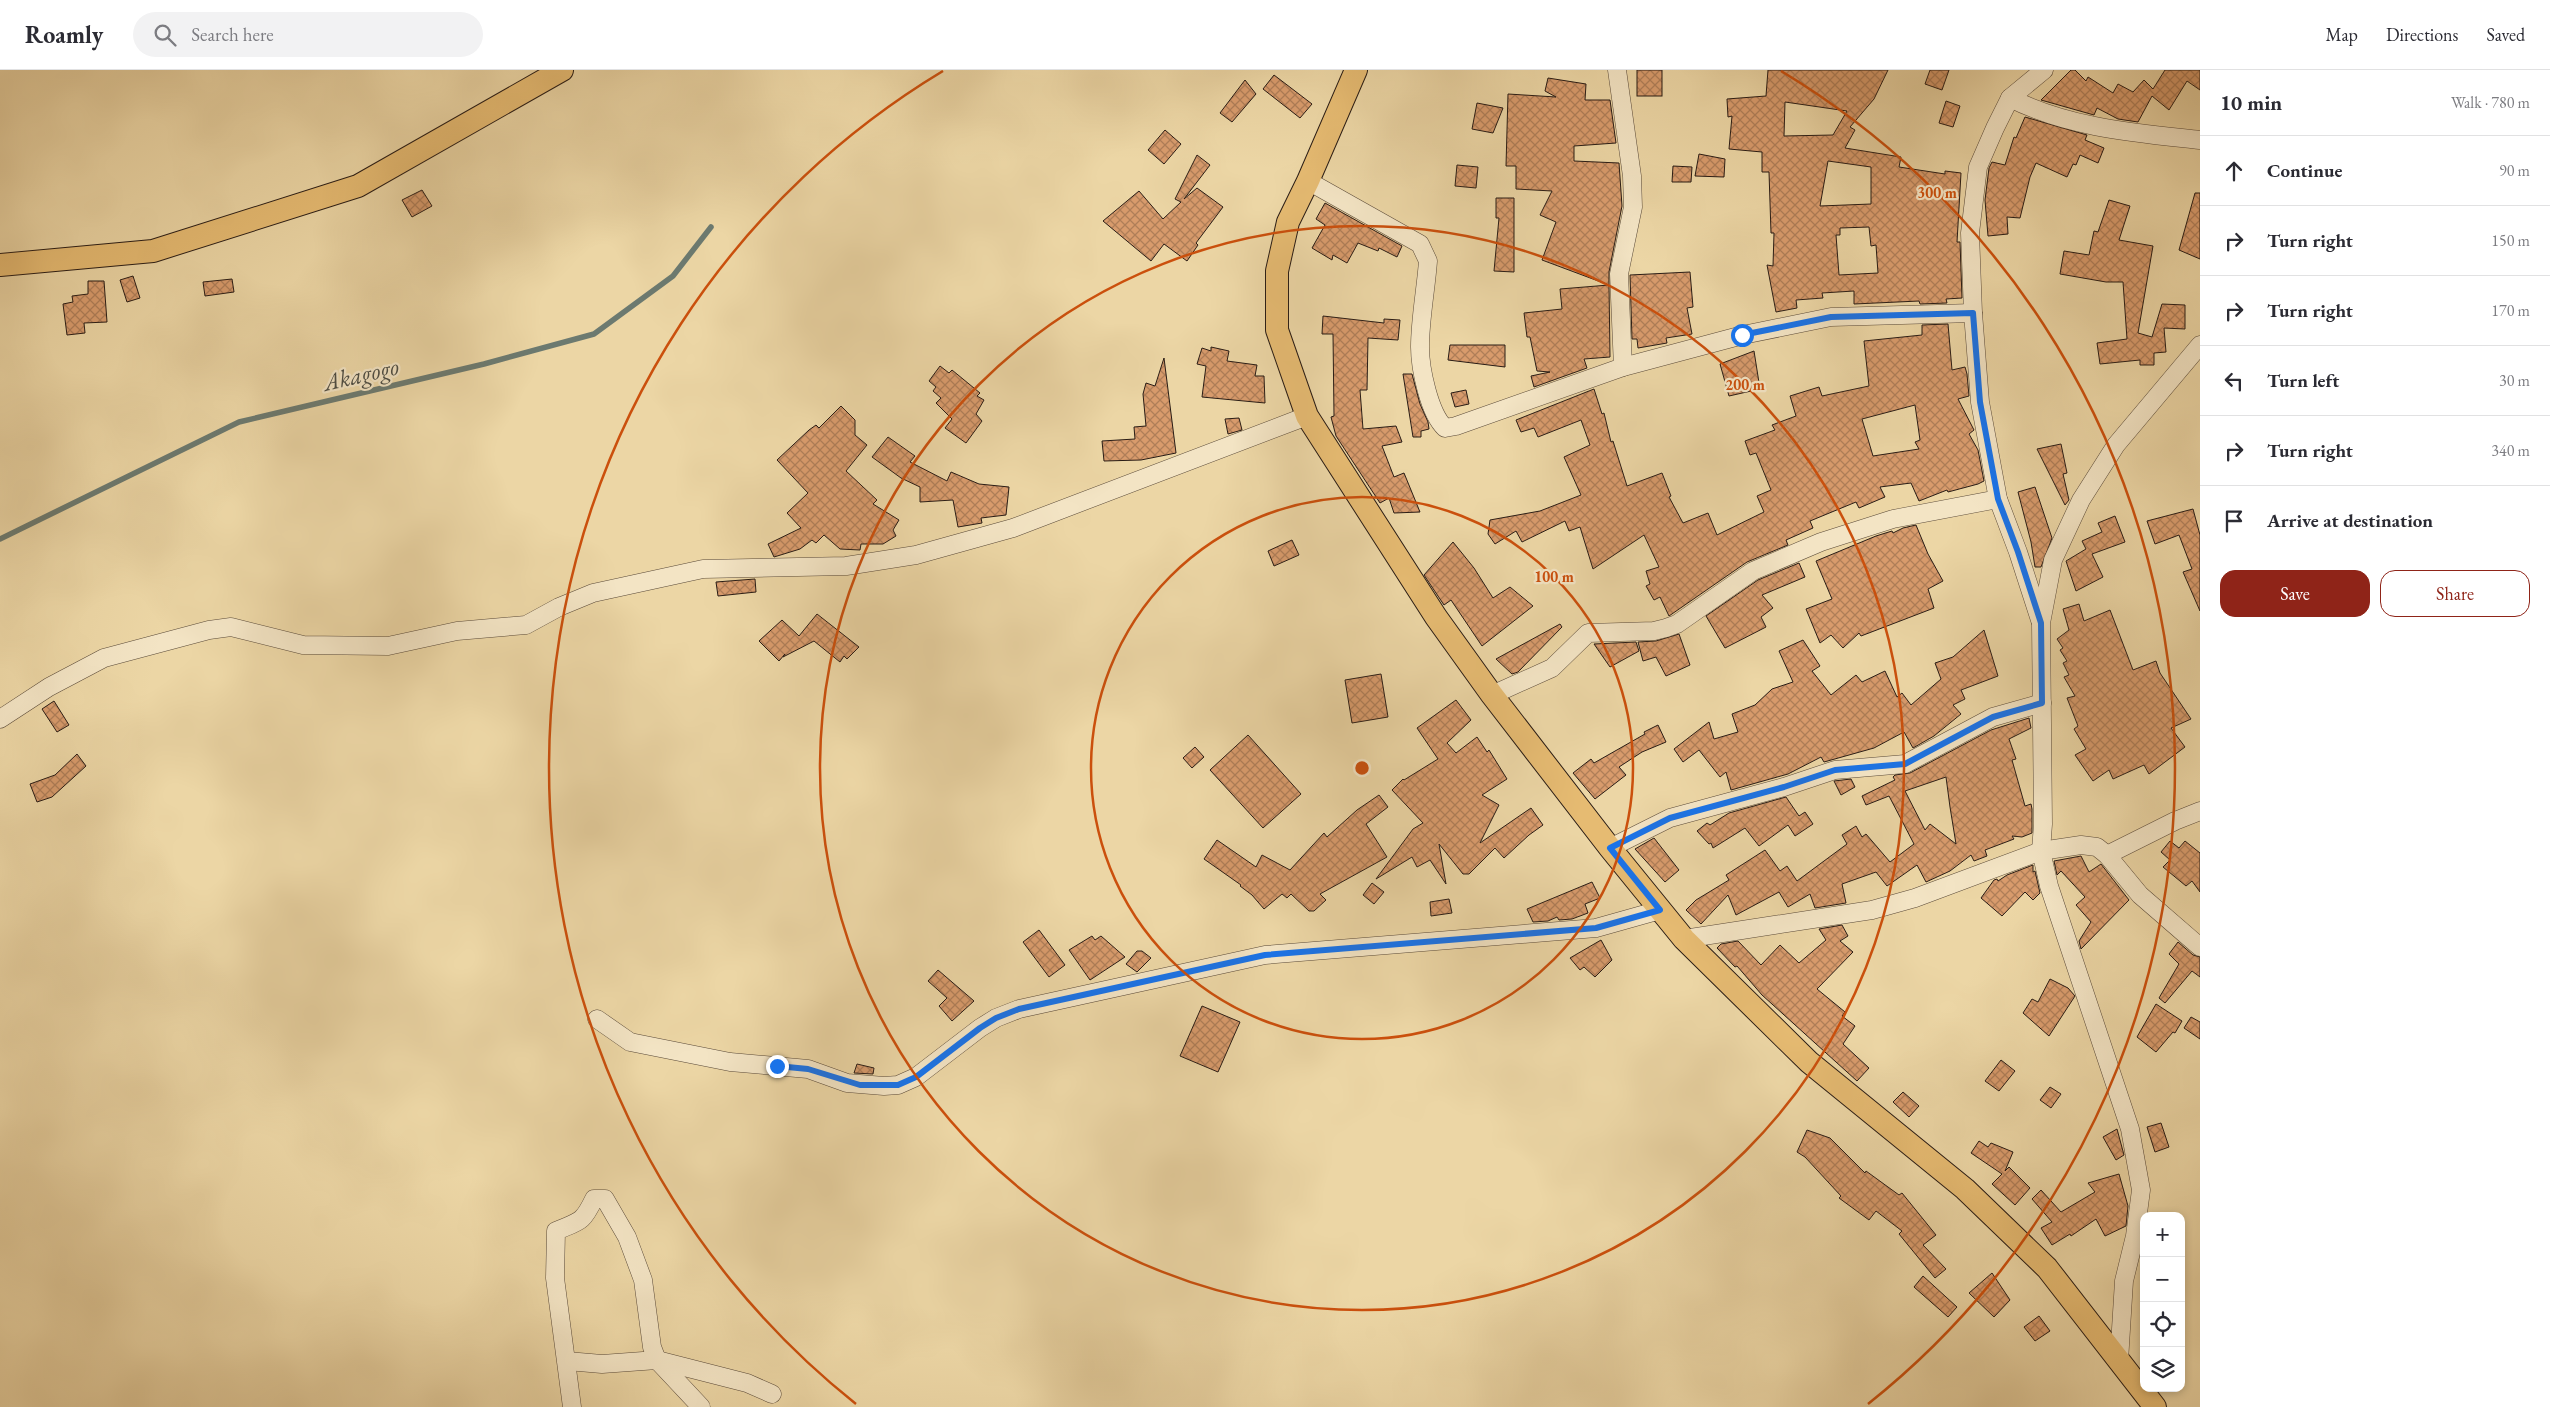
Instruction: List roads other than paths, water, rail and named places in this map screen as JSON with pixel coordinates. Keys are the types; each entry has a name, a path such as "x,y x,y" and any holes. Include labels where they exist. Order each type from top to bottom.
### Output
{"main road":[{"path":"0,265 153,251 358,186 562,70"},
{"path":"1356,70 1308,181 1288,222 1277,281 1277,330 1307,416 1436,617 1492,695 1610,848 1684,939 1809,1062 1965,1189 2047,1268 2155,1407"}],"street":[{"path":"1617,70 1632,176 1633,207 1619,274 1623,367"},
{"path":"2041,623 2018,552 1998,499 1980,402 1973,313 1970,233 1978,167 2010,98 2044,70"},
{"path":"2010,98 2037,112 2083,124 2200,140"},
{"path":"1308,181 1420,244 1424,250 1428,261 1420,348 1427,390 1438,421 1445,428 1456,426 1623,367 1742,335 1831,317 1973,313"},
{"path":"2119,1361 2124,1281 2135,1236 2142,1190 2130,1129 2070,952 2041,851 2044,824 2041,623 2053,560 2080,500 2116,445 2200,345"},
{"path":"0,719 49,687 104,658 209,630 231,627 303,645 388,646 457,630 526,624 593,593 703,568 846,566 916,555 1013,528 1307,416"},
{"path":"1492,695 1552,668 1588,633 1654,631 1677,624 1753,571 1821,542 1893,519 1998,499"},
{"path":"1610,848 1670,818 1784,787 1835,770 1905,764 1993,717 2042,703"},
{"path":"2107,855 2175,821 2200,811"},
{"path":"1684,939 1872,910 1915,898 2041,851 2080,845 2097,847 2107,855 2140,895 2200,947"},
{"path":"597,1019 630,1042 730,1062 808,1069 860,1085 898,1085 916,1077 980,1028 996,1018 1019,1009 1265,955 1596,928 1660,910"},
{"path":"572,1407 555,1278 556,1231 575,1225 586,1215 594,1199 605,1199 627,1237 643,1280 652,1347 657,1360 701,1407"},
{"path":"567,1361 602,1364 657,1360 747,1383 772,1394"}],"waterway":[{"name":"Akagogo","path":"0,539 239,422 484,364 594,334 673,276 711,227"}]}
